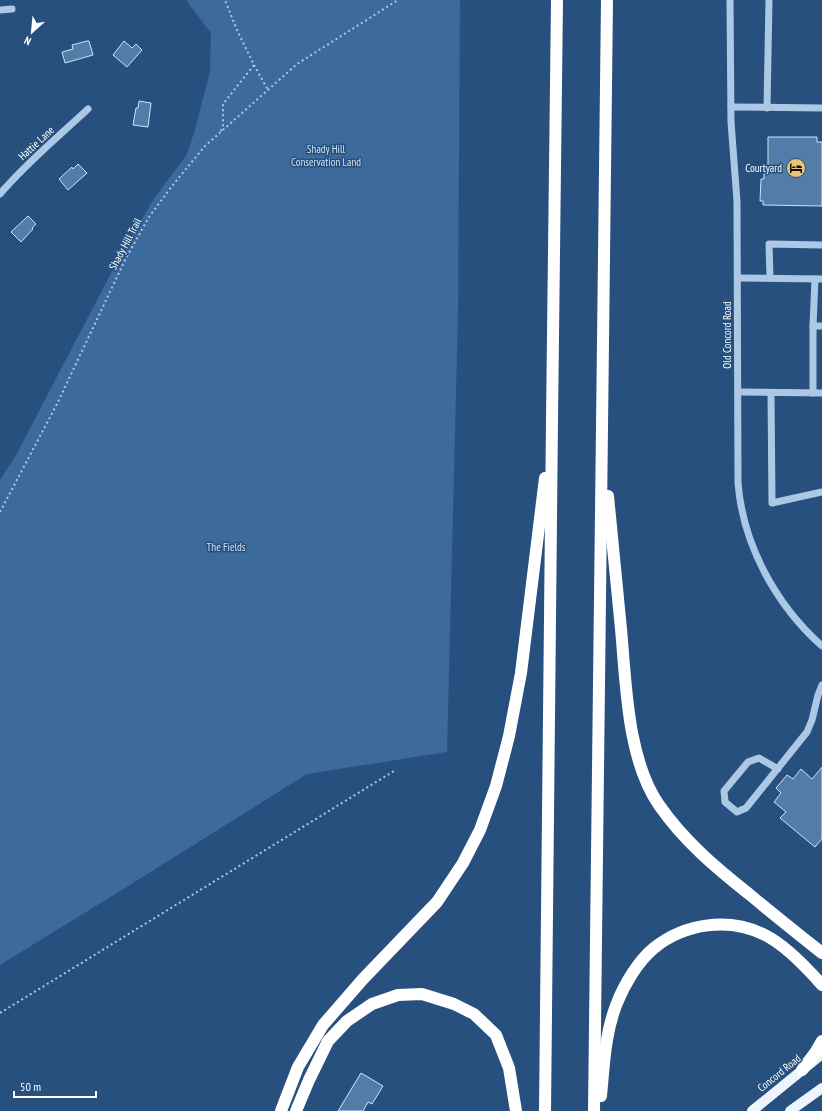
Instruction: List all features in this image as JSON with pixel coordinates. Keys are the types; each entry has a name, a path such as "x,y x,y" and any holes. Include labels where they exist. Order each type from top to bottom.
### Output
{"highway":[{"path":"546,1111 557,0"},
{"path":"594,1111 607,0"},
{"path":"281,1111 298,1066 323,1025 363,979 437,902 463,863 480,830 496,786 509,736 521,673 552,420"},
{"path":"602,436 627,697 633,738 647,783 658,804 676,827 699,852 822,954"},
{"path":"599,1111 608,1035 617,1004 626,985 638,966 652,949 665,940 687,929 713,924 734,925 752,929 782,945 819,981 822,996"},
{"path":"296,1111 328,1041 346,1021 372,1004 398,995 422,994 454,1004 474,1014 496,1035 509,1068 516,1111"},
{"path":"802,1070 822,1041"}],"main road":[{"name":"Concord Road","path":"752,1111 822,1054"},
{"path":"790,1111 822,1088"}],"street":[{"name":"Old Concord Road","path":"730,0 731,108 737,195 739,499 746,529 759,562 778,595 799,623 822,646"},
{"path":"767,108 769,0"},
{"path":"0,10 12,9"},
{"path":"731,108 822,108"},
{"name":"Hattie Lane","path":"0,194 29,164 88,109"},
{"path":"770,278 769,244 822,245"},
{"path":"738,278 818,279 813,326 813,393"},
{"path":"813,326 822,326"},
{"path":"738,392 822,393"},
{"path":"772,393 772,503 822,492"},
{"path":"778,769 759,758 748,762 724,792 725,802 737,812 746,808 778,769 809,728 822,685"}],"path":[{"path":"225,0 237,30 268,90"},
{"name":"Shady Hill Trail","path":"0,512 57,404 125,260 148,217 205,146 297,64 398,0"},
{"path":"220,132 223,126 223,104 254,65"},
{"path":"0,1013 394,771"}],"green space":[{"name":"The Fields","path":"187,0 460,0 458,311 447,752 307,774 0,965 0,480 15,457 120,256 155,197 186,156 194,133 210,72 211,33"}],"building":[{"path":"89,41 93,55 65,63 62,52 73,49 72,45"},
{"path":"124,41 132,48 136,44 142,50 127,67 113,55"},
{"path":"139,101 151,103 148,127 133,125 136,108 138,108"},
{"name":"Courtyard","path":"768,137 817,137 817,142 822,142 822,206 763,205 763,201 760,201 761,179 764,179 764,174 768,174"},
{"path":"78,164 87,173 68,190 59,179 72,167 73,169"},
{"path":"28,216 36,224 21,242 11,232"},
{"path":"822,767 822,839 815,847 780,818 786,812 774,802 781,793 776,788 787,775 793,779 801,769 812,779"},
{"path":"361,1073 383,1086 372,1104 368,1102 363,1111 338,1111"}],"place":[{"name":"Courtyard","path":"796,168"}],"park label":[{"name":"Shady Hill Conservation Land","path":"326,155"}]}
